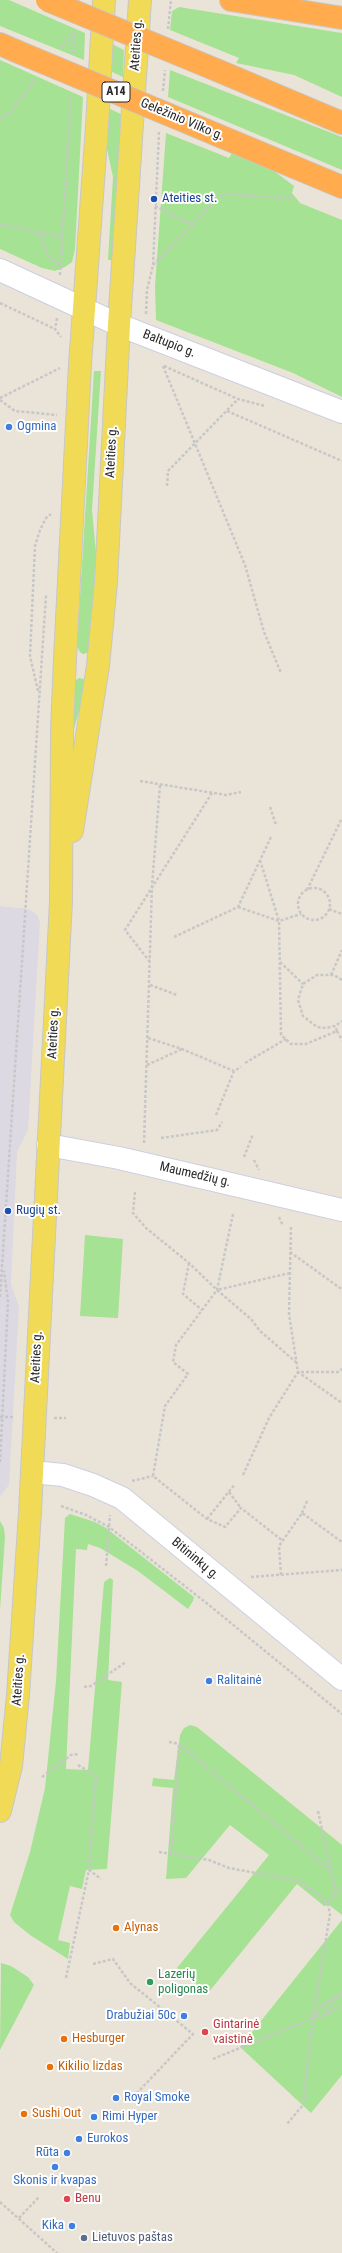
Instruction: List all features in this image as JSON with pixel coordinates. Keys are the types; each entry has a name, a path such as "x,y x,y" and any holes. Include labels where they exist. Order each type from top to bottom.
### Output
{"highway":[{"path":"47,0 342,122"},
{"path":"231,0 342,18"},
{"name":"Geležinio Vilko g.","path":"8,48 342,187"}],"main road":[{"name":"Ateities g.","path":"0,1811 11,1766 18,1695 32,1472 61,901 62,730 65,658 84,309 98,126 104,0"},
{"name":"Ateities g.","path":"61,901 98,666 106,582 118,325 140,0"},
{"path":"65,658 75,663 98,666"}],"street":[{"name":"Baltupio g.","path":"0,270 118,325 145,334 342,412"},
{"name":"Maumedžių g.","path":"48,1145 141,1163 342,1210"},
{"name":"Bitininkų g.","path":"32,1472 64,1476 121,1487 122,1498 342,1679"}],"path":[{"path":"168,31 171,0"},
{"path":"73,56 75,24"},
{"path":"162,92 165,69"},
{"path":"56,329 71,95"},
{"path":"145,334 147,290 153,265 159,130"},
{"path":"153,265 222,194 291,198"},
{"path":"155,206 193,225"},
{"path":"0,224 62,237"},
{"path":"39,232 49,257 60,266"},
{"path":"0,303 56,329 62,339"},
{"path":"60,376 61,363"},
{"path":"163,366 244,565 264,632 280,673"},
{"path":"58,415 15,411 0,399 60,368"},
{"path":"167,486 168,471 238,399"},
{"path":"57,423 58,407"},
{"path":"227,411 342,461"},
{"path":"51,519 52,506"},
{"path":"39,695 30,656 35,546 46,518 51,514"},
{"path":"0,1297 4,1267 24,907 46,593"},
{"path":"140,781 226,795 241,792"},
{"path":"141,1163 145,1134 152,886 160,785"},
{"path":"151,962 125,930 212,793"},
{"path":"270,807 276,825"},
{"path":"306,891 317,889 326,894 330,904 329,909 327,914 319,920 310,920 301,914 299,909 300,899 306,891 342,818"},
{"path":"174,937 238,907 270,837"},
{"path":"260,860 279,921 281,1035 291,1044 306,1044 337,1031"},
{"path":"238,907 279,921 301,914"},
{"path":"329,909 342,914"},
{"path":"331,975 342,950"},
{"path":"280,962 303,984"},
{"path":"342,980 331,975 317,975 303,984 298,1000 303,1016 317,1027 335,1026 342,1021"},
{"path":"150,985 177,995"},
{"path":"335,1026 342,1040"},
{"path":"148,1038 182,1049 234,1071"},
{"path":"245,1063 286,1039"},
{"path":"147,1065 182,1049"},
{"path":"216,1115 234,1071 241,1067"},
{"path":"160,1138 217,1130 222,1122"},
{"path":"244,1158 253,1134"},
{"path":"135,1192 133,1213 146,1228 189,1263 217,1290 252,1319 260,1331 297,1364"},
{"path":"153,1476 165,1406 188,1374 173,1362 176,1345 217,1290 233,1214"},
{"path":"243,1475 269,1418 298,1372 290,1314 290,1227"},
{"path":"290,1252 340,1288 342,1285"},
{"path":"189,1263 183,1294 202,1310"},
{"path":"0,1462 8,1301 4,1267"},
{"path":"217,1290 290,1273"},
{"path":"298,1372 338,1372 342,1369"},
{"path":"298,1372 342,1403"},
{"path":"106,1566 109,1527 121,1487 153,1476"},
{"path":"153,1476 207,1519 225,1527 241,1508"},
{"path":"207,1519 235,1484"},
{"path":"229,1492 241,1508 283,1541"},
{"path":"281,1575 279,1546 302,1513 307,1501"},
{"path":"61,1506 86,1515 109,1527 204,1601 342,1714"},
{"path":"302,1513 342,1542"},
{"path":"262,1576 342,1570"},
{"path":"84,1687 91,1686 126,1662"},
{"path":"169,1742 179,1744 331,1871"},
{"path":"171,1853 179,1744"},
{"path":"42,1776 71,1755 78,1754"},
{"path":"66,1978 89,1870 96,1776 78,1765"},
{"path":"318,1811 336,1894"},
{"path":"159,1852 209,1860 229,1868 260,1875 300,1881 328,1904 330,1914 313,2018 303,2105 287,2124"},
{"path":"89,1870 101,1879"},
{"path":"328,1904 342,1887"},
{"path":"336,1894 342,1894"},
{"path":"93,1964 113,1959 130,1983 193,2034 136,2094"},
{"path":"313,2018 323,2005 342,1993"},
{"path":"324,2015 338,1996"},
{"path":"213,2059 342,2007"},
{"path":"18,2218 39,2197"},
{"path":"0,2202 57,2253"}],"shaded area":[{"path":"0,906 29,909 37,915 40,922 28,1130 17,1152 11,1284 19,1307 9,1485 0,1496"}],"green space":[{"path":"0,0 9,0 85,33 84,60 0,26"},
{"path":"179,7 342,33 342,97 294,75 236,63 239,58 170,30 172,11"},
{"path":"112,44 124,50 123,77 110,71"},
{"path":"0,60 83,97 75,249 72,262 55,271 42,268 0,249"},
{"path":"170,70 342,137 342,170 168,97"},
{"path":"108,108 121,114 113,260 108,260 113,177 106,144"},
{"path":"166,133 229,158 232,153 274,171 294,186 292,193 300,203 342,220 342,397 293,373 156,320 155,286"},
{"path":"94,371 101,371 92,510 96,553 91,647 87,653 83,654 77,646"},
{"path":"79,678 84,679 86,686 74,729 72,728 75,681"},
{"path":"85,1235 123,1239 118,1318 80,1316"},
{"path":"70,1514 95,1522 106,1528 194,1597 188,1609 138,1571 100,1548 88,1544 87,1550 76,1549 66,1769 88,1770 104,1582 110,1578 113,1580 108,1680 122,1682 107,1869 86,1870 82,1889 70,1886 58,1940 70,1943 68,1959 30,1935 14,1922 10,1915 30,1852 45,1788 56,1681 65,1518"},
{"path":"0,1521 4,1528 5,1537 0,1610"},
{"path":"190,1725 197,1727 342,1845 342,1915 329,1905 324,1906 297,1884 208,1993 177,1968 269,1855 230,1825 186,1878 166,1879 173,1788 152,1786 153,1778 174,1780 180,1735 184,1728"},
{"path":"342,1920 342,2075 311,2113 240,2047"},
{"path":"1,1963 11,1966 28,1977 34,1985 0,2050"}],"place":[{"name":"Ateities st.","path":"154,199"},
{"name":"Ogmina","path":"9,427"},
{"name":"Rugių st.","path":"8,1211"},
{"name":"Ralitainė","path":"209,1681"},
{"name":"Alynas","path":"116,1928"},
{"name":"Lazerių poligonas","path":"150,1982"},
{"name":"Drabužiai 50c","path":"184,2016"},
{"name":"Gintarinė vaistinė","path":"205,2032"},
{"name":"Hesburger","path":"64,2039"},
{"name":"Kikilio lizdas","path":"50,2067"},
{"name":"Royal Smoke","path":"116,2098"},
{"name":"Sushi Out","path":"24,2114"},
{"name":"Rimi Hyper","path":"94,2117"},
{"name":"Eurokos","path":"79,2139"},
{"name":"Rūta","path":"67,2153"},
{"name":"Skonis ir kvapas","path":"55,2167"},
{"name":"Benu","path":"67,2199"},
{"name":"Kika","path":"72,2226"},
{"name":"Lietuvos paštas","path":"84,2238"}]}
